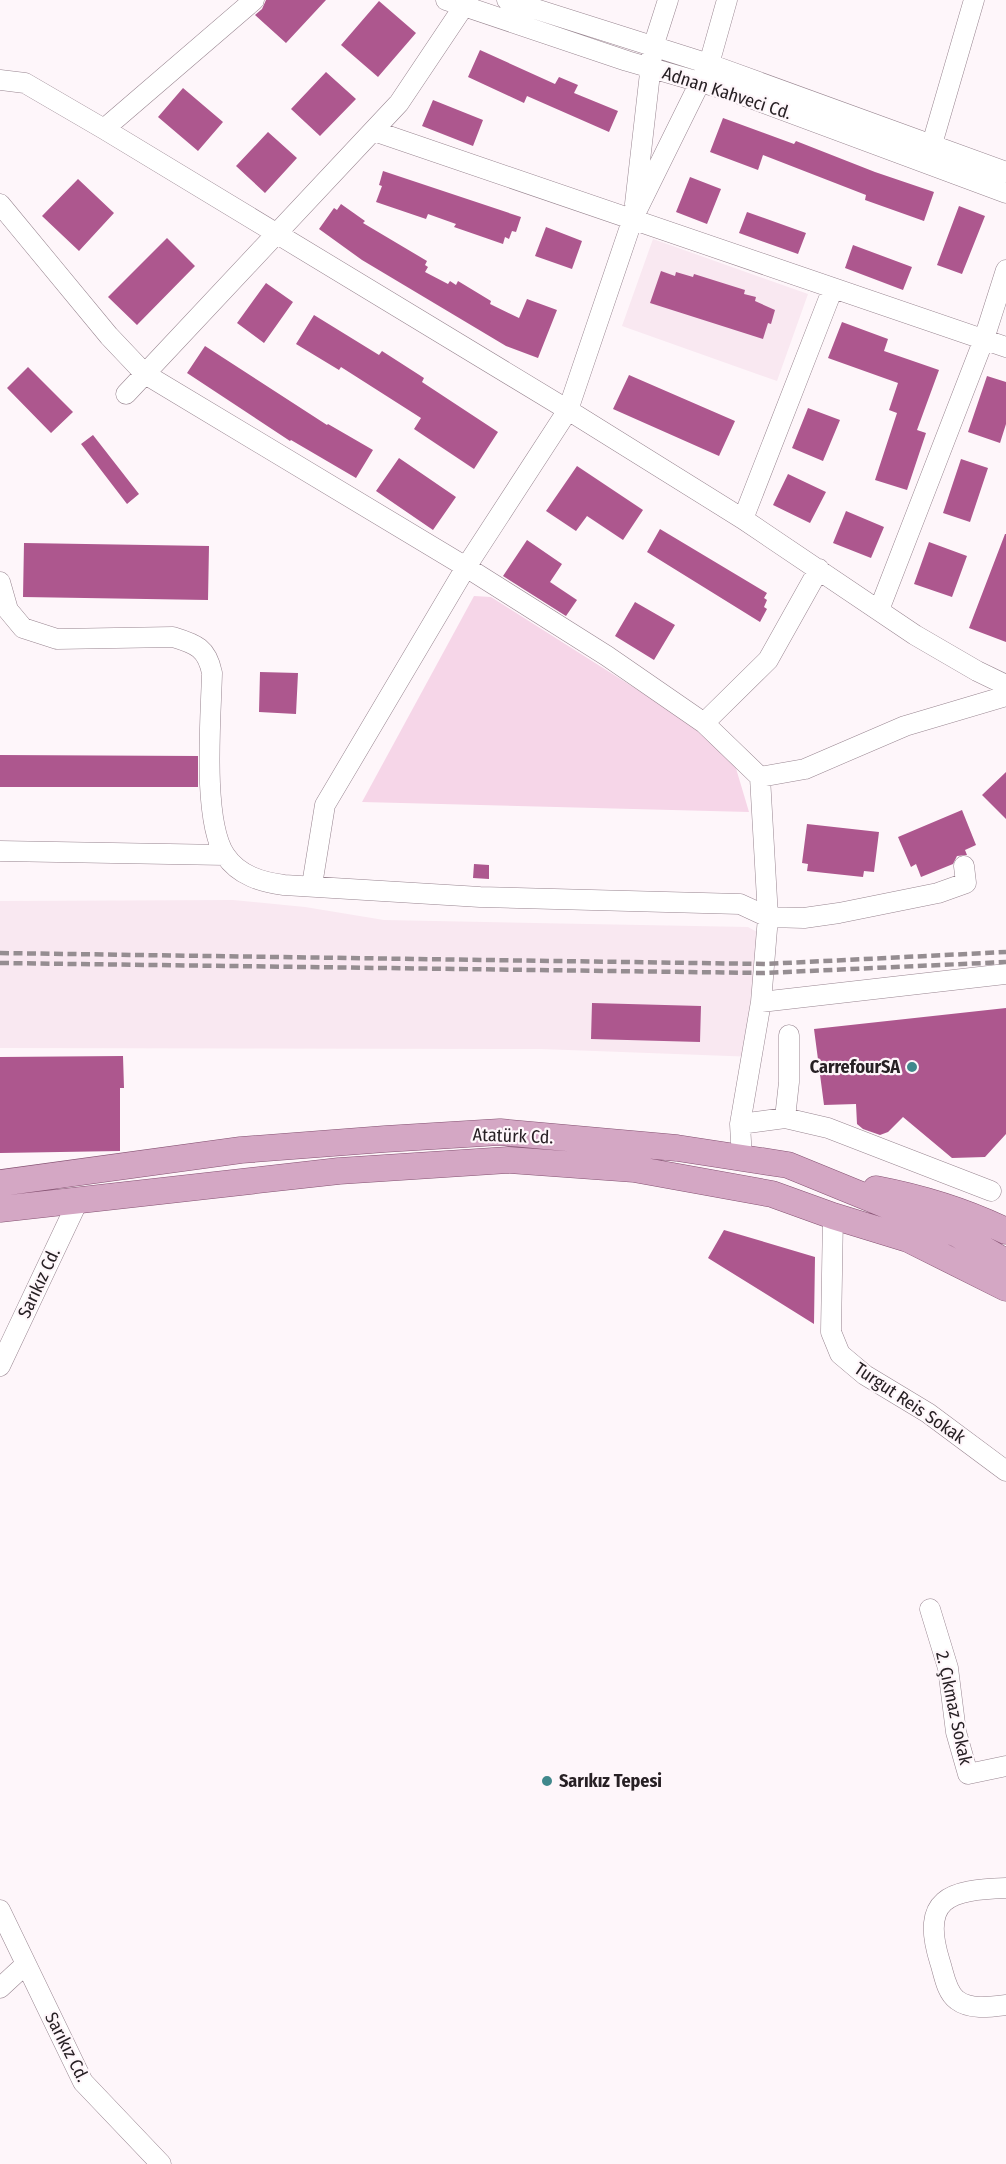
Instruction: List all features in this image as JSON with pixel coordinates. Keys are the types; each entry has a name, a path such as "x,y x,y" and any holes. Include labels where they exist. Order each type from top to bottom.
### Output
{"main road":[{"name":"Atatürk Cd.","path":"0,1182 241,1150 385,1138 500,1132 676,1148 788,1165 957,1234 1006,1262"},
{"name":"Atatürk Cd.","path":"0,1209 339,1171 508,1160 634,1169 772,1194 908,1239 1006,1288"},
{"path":"819,1178 917,1196 973,1215 1006,1230"},
{"path":"833,1216 1006,1301"}],"street":[{"path":"104,129 254,0"},
{"name":"Adnan Kahveci Cd.","path":"507,0 709,64 1006,171"},
{"path":"633,218 653,47 668,0"},
{"path":"312,885 325,805 466,567 568,410 633,218 709,64 727,0"},
{"path":"932,144 974,0"},
{"path":"126,394 399,103 460,2"},
{"name":"Adnan Kahveci Cd.","path":"460,2 650,68 734,92 1006,193"},
{"path":"0,80 26,83 104,129 568,410 743,519 915,635 1006,685"},
{"path":"374,131 1006,347"},
{"path":"0,204 109,336 146,374 466,567 608,656 704,723 760,777 768,917 760,1002 740,1124 742,1159"},
{"path":"879,610 984,339 1006,270"},
{"path":"743,519 833,288"},
{"path":"704,723 768,660 819,569"},
{"path":"0,582 8,610 23,628 57,639 173,637 191,642 205,652 210,661 212,673 210,769 216,835 225,855 240,870 261,882 480,897 740,904 768,917 804,918 938,892 966,883 964,866"},
{"path":"760,777 805,769 905,726 1006,696"},
{"path":"0,851 225,855"},
{"path":"760,1002 1006,974"},
{"path":"785,1118 789,1082 789,1035"},
{"path":"740,1124 785,1118 828,1128 991,1191"},
{"name":"Sarıkız Cd.","path":"0,1366 78,1201"},
{"name":"Turgut Reis Sokak","path":"833,1216 831,1332 840,1354 866,1376 928,1413 1006,1471"},
{"name":"2. Çıkmaz Sokak","path":"930,1609 948,1668 956,1732 968,1774 1006,1766"},
{"path":"1006,1888 966,1892 949,1897 938,1907 933,1924 938,1955 949,1989 955,1999 983,2007 1006,2005"},
{"name":"Sarıkız Cd.","path":"0,1910 82,2082 162,2164"},
{"path":"0,1988 26,1964"}],"shaded area":[{"path":"653,239 808,294 777,381 622,326"},
{"path":"474,596 491,597 701,730 735,765 749,812 362,802"},
{"path":"233,900 305,907 384,920 748,927 772,940 756,1057 541,1049 0,1048 0,901"}],"building":[{"path":"266,0 326,0 286,43 255,15 262,9"},
{"path":"379,1 416,33 378,77 341,45"},
{"path":"480,50 555,84 559,77 578,85 574,93 618,111 609,132 527,96 524,103 468,77"},
{"path":"326,72 356,99 320,136 291,109"},
{"path":"183,88 223,122 198,151 158,117"},
{"path":"433,100 483,120 473,146 422,126"},
{"path":"723,118 794,144 796,141 934,192 924,221 865,200 866,195 763,155 758,170 710,152"},
{"path":"268,132 297,158 265,193 236,166"},
{"path":"383,171 521,217 516,232 512,231 509,239 505,237 503,244 454,227 456,224 428,214 426,219 376,202 382,186 379,185"},
{"path":"690,177 721,189 707,224 676,212"},
{"path":"78,179 114,213 79,251 42,216"},
{"path":"341,204 365,221 363,223 427,261 425,265 428,267 425,272 448,284 450,281 456,285 458,281 491,301 490,304 519,318 527,299 557,310 538,358 506,346 362,260 319,229 334,208 337,210"},
{"path":"959,206 985,216 962,274 937,265"},
{"path":"747,212 806,233 798,254 739,233"},
{"path":"546,227 582,241 572,269 535,256"},
{"path":"167,238 195,266 137,325 108,297"},
{"path":"853,245 912,267 903,290 845,268"},
{"path":"661,271 675,276 676,272 693,277 694,274 745,290 744,294 756,297 755,301 775,310 763,339 650,303"},
{"path":"266,283 293,302 264,343 237,323"},
{"path":"314,315 379,355 382,351 424,378 422,382 498,432 474,469 414,429 421,418 341,367 339,370 296,344"},
{"path":"842,322 888,339 884,351 939,370 917,430 926,433 907,490 875,480 897,413 889,410 898,383 828,358"},
{"path":"205,346 327,425 373,450 356,478 290,441 187,373"},
{"path":"28,367 73,412 51,433 7,388"},
{"path":"629,375 735,421 719,456 613,409"},
{"path":"987,376 1006,382 1006,424 1000,443 968,432"},
{"path":"808,408 840,420 823,461 792,448"},
{"path":"93,435 139,494 127,504 81,444"},
{"path":"399,458 456,497 433,530 376,491"},
{"path":"961,459 988,468 970,522 943,513"},
{"path":"577,466 643,510 623,540 587,516 576,531 546,511"},
{"path":"788,474 826,492 810,523 773,505"},
{"path":"846,511 884,527 871,558 833,543"},
{"path":"660,529 767,593 764,598 767,600 764,607 767,609 760,622 647,552"},
{"path":"1006,534 1006,642 969,628"},
{"path":"527,540 562,564 550,582 577,600 566,616 503,576"},
{"path":"929,542 967,556 952,597 914,584"},
{"path":"24,543 209,546 208,600 23,597"},
{"path":"635,602 675,625 654,660 615,636"},
{"path":"260,672 298,673 296,714 259,712"},
{"path":"0,755 198,756 198,787 0,787"},
{"path":"1006,772 1006,819 982,795"},
{"path":"962,810 976,845 965,850 967,855 957,856 953,864 921,877 916,864 911,867 898,837"},
{"path":"807,824 879,832 874,872 864,871 863,877 807,871 808,864 802,863"},
{"path":"474,864 489,865 489,879 473,878"},
{"path":"592,1003 701,1006 700,1042 591,1039"},
{"name":"CarrefourSA","path":"1006,1008 1006,1134 985,1157 952,1158 903,1117 888,1132 880,1135 863,1129 857,1124 856,1104 824,1105 814,1029"},
{"path":"123,1056 124,1088 120,1088 120,1151 0,1153 0,1057"},
{"path":"724,1230 815,1257 814,1324 708,1258"}],"railway":[{"path":"0,953 765,964 1006,952"},
{"path":"0,963 764,973 1006,962"}],"place":[{"name":"CarrefourSA","path":"912,1067"},
{"name":"Sarıkız Tepesi","path":"547,1781"}]}
